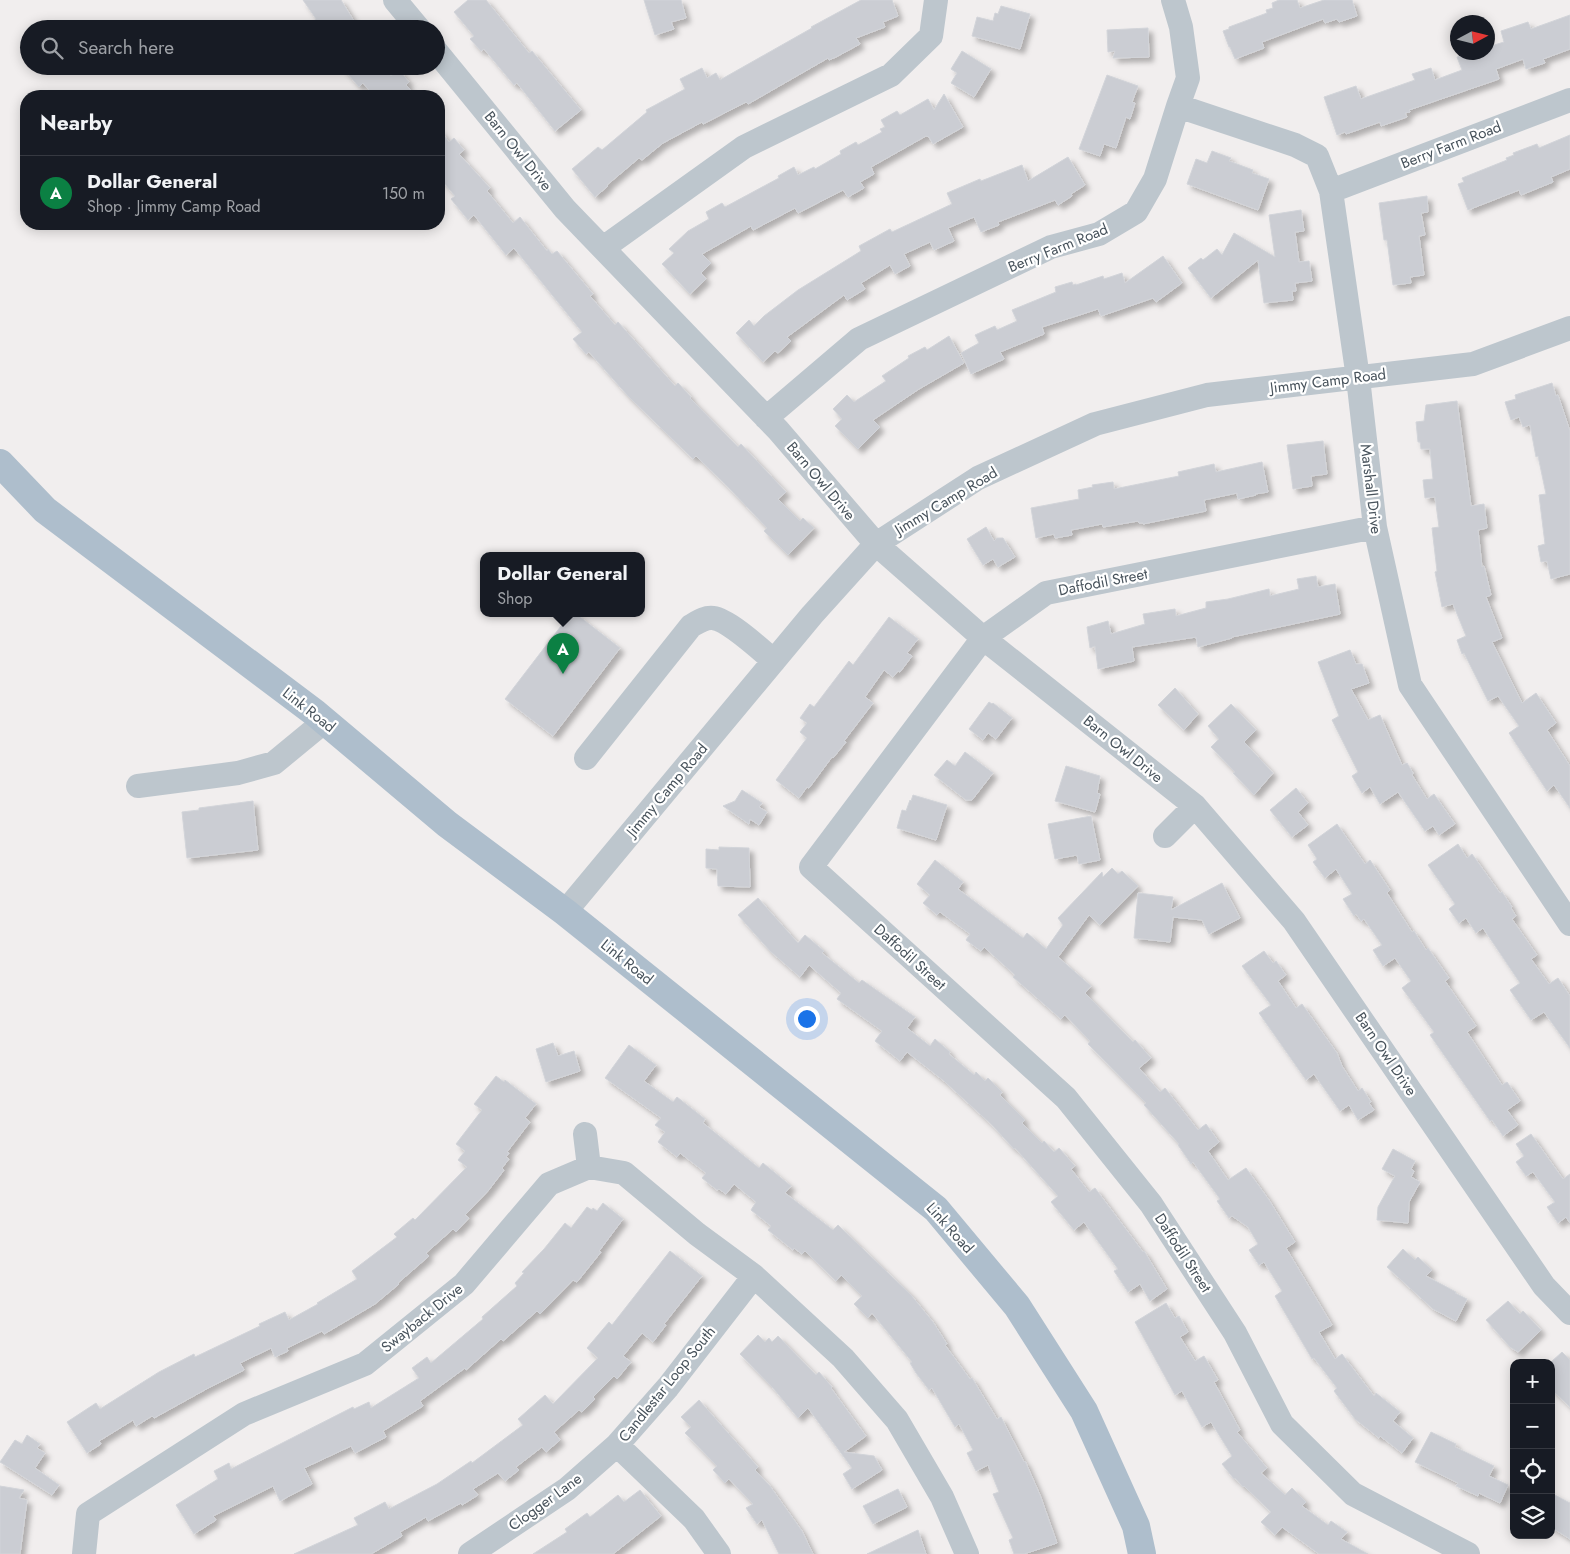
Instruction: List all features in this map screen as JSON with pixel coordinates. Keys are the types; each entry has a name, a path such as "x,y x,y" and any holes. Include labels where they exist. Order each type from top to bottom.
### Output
{"main road":[{"name":"Link Road","path":"0,463 45,510 325,721 447,824 565,912 936,1209 1017,1306 1084,1411 1136,1526 1142,1554"}],"street":[{"path":"395,0 411,20"},
{"path":"603,248 744,147 891,75 932,36 936,0"},
{"name":"Berry Farm Road","path":"766,418 859,339 1051,247 1099,234 1136,212 1155,179 1188,78 1181,27 1173,0"},
{"name":"Barn Owl Drive","path":"445,62 565,210 766,418 876,544 983,638 1195,806 1294,921 1544,1286 1570,1313"},
{"name":"Berry Farm Road","path":"1331,191 1570,100"},
{"name":"Marshall Drive","path":"1178,106 1295,146 1317,156 1331,191 1358,378 1375,526 1410,685 1570,924"},
{"name":"Jimmy Camp Road","path":"565,912 812,615 876,544 978,478 1095,424 1207,395 1473,364 1570,328"},
{"name":"Daffodil Street","path":"1375,526 1046,593 983,638 811,867 1066,1098 1152,1204 1235,1333 1282,1424 1353,1494 1468,1554"},
{"path":"586,758 691,626 702,620 712,618 725,622 774,661"},
{"path":"138,786 238,773 274,763 325,721"},
{"path":"1165,836 1195,806"},
{"path":"585,1134 589,1167 624,1173 698,1234 754,1276 843,1358 897,1420 942,1497 967,1554"},
{"name":"Swayback Drive","path":"84,1554 88,1514 244,1414 365,1364 464,1284 549,1184 589,1167"},
{"name":"Candlestar Loop South","path":"719,1554 694,1519 617,1445 668,1387 754,1276"},
{"name":"Clogger Lane","path":"470,1554 567,1489 617,1445"}],"building":[{"path":"303,0 341,0 353,20 315,20 316,19"},
{"path":"468,0 486,0 529,53 532,51 581,110 555,131 517,83 514,85 484,49 481,51 470,39 474,36 454,12"},
{"path":"644,0 681,0 686,18 671,22 674,29 655,35"},
{"path":"861,0 892,0 898,16 883,22 885,27 856,38 860,44 836,57 829,60 828,58 748,104 746,102 703,124 702,122 663,143 642,160 639,158 595,197 572,169 598,147 602,150 647,112 646,110 685,89 680,79 702,68 707,78 716,73 720,80"},
{"path":"1279,0 1297,0 1300,8 1324,0 1352,0 1357,16 1339,22 1337,19 1325,23 1323,19 1262,42 1264,48 1235,59 1223,31 1267,13 1266,10 1273,8 1272,3"},
{"path":"1001,6 1030,14 1020,49 972,36 977,17 993,21 995,13 998,14"},
{"path":"1570,15 1570,49 1543,59 1545,63 1526,69 1523,59 1496,69 1499,79 1409,110 1410,112 1405,113 1407,117 1381,126 1380,122 1346,134 1345,132 1337,135 1324,97 1356,86 1361,99 1415,80 1412,74 1431,68 1435,80 1462,70 1458,60 1495,60 1495,45 1504,42 1501,31 1528,22 1531,29"},
{"path":"1148,28 1149,57 1113,58 1115,51 1108,52 1107,30"},
{"path":"962,51 991,69 974,97 951,83 957,73 951,69"},
{"path":"349,75 403,75 409,82 406,85 411,90 369,90 363,83 359,87"},
{"path":"1107,75 1138,86 1132,102 1135,103 1130,119 1126,117 1116,148 1104,144 1100,156 1079,149"},
{"path":"944,94 963,127 933,144 929,137 926,136 871,167 874,174 860,182 864,188 848,197 843,190 798,213 795,208 753,230 751,226 702,254 711,263 701,273 706,279 690,294 662,264 674,253 669,249 688,231 709,219 706,212 722,203 725,207 779,178 778,176 794,167 798,175 814,167 815,169 841,154 840,151 856,142 858,145 882,132 880,129 885,127 881,120 897,111 900,115 928,99 934,110"},
{"path":"1570,135 1570,169 1551,177 1553,182 1521,195 1519,190 1468,210 1458,184 1464,182 1462,178 1507,160 1506,158 1514,155 1513,153 1537,144 1539,148"},
{"path":"445,137 449,142 454,138 464,150 459,154 490,188 487,191 513,223 520,217 547,251 548,249 552,254 557,251 593,294 590,296 615,325 618,322 675,386 678,383 690,398 738,447 741,444 786,492 778,499 800,521 803,518 814,528 788,555 764,531 767,528 727,486 696,456 693,459 628,396 589,352 586,354 573,339 582,332 514,248 506,255 474,215 468,220 451,199 455,196 445,184"},
{"path":"1212,151 1231,158 1229,161 1253,170 1252,173 1269,179 1258,210 1187,184 1196,159 1207,163"},
{"path":"1068,157 1085,185 1071,194 1072,196 1058,205 1055,200 998,222 999,225 981,232 974,217 948,228 954,241 934,250 930,242 904,254 910,266 895,274 890,265 861,283 865,289 847,300 844,295 787,337 791,341 778,353 775,351 763,362 736,333 749,320 754,326 798,290 861,251 859,246 890,229 892,232 952,204 947,193 980,179 981,181 1022,165 1028,181"},
{"path":"1427,196 1428,212 1421,213 1425,235 1419,236 1424,275 1410,277 1411,283 1393,285 1387,240 1384,240 1379,203"},
{"path":"1301,210 1304,231 1295,232 1299,262 1309,261 1312,281 1295,283 1296,291 1292,291 1293,300 1264,303 1258,260 1211,298 1188,268 1201,258 1203,260 1217,249 1222,255 1234,233 1275,257 1269,215"},
{"path":"1163,256 1182,283 1156,302 1153,298 1101,316 1098,309 1042,327 1044,334 1000,352 1004,359 971,374 961,353 979,343 975,335 995,326 997,330 1017,321 1012,310 1056,292 1055,287 1072,282 1073,285 1076,285 1103,276 1104,279 1122,273 1125,283"},
{"path":"949,336 964,363 919,389 873,420 880,427 858,449 835,426 842,419 833,409 847,395 854,402 886,381 882,376 909,358 908,356 925,347 927,350"},
{"path":"1552,383 1570,431 1570,574 1551,579 1547,561 1541,562 1538,546 1545,544 1539,495 1546,494 1530,425 1523,427 1519,417 1511,420 1505,402 1516,399 1515,395"},
{"path":"1457,401 1471,506 1484,504 1487,528 1478,530 1482,567 1484,566 1491,595 1486,597 1502,638 1492,642 1522,703 1536,693 1556,723 1547,730 1570,766 1570,808 1554,785 1547,791 1509,733 1519,726 1498,696 1488,701 1464,653 1462,654 1457,640 1466,636 1453,604 1442,607 1435,572 1437,571 1432,528 1439,527 1435,497 1425,498 1423,480 1433,479 1430,449 1421,449 1420,442 1418,442 1416,422 1424,421 1426,405"},
{"path":"1323,441 1327,474 1311,476 1312,486 1293,489 1287,445"},
{"path":"1262,462 1268,492 1238,499 1237,493 1204,500 1206,511 1143,524 1138,521 1103,527 1102,524 1071,530 1072,535 1055,538 1054,534 1036,538 1031,508 1079,499 1078,490 1093,487 1092,485 1113,482 1114,489 1179,476 1178,472 1214,464 1216,472"},
{"path":"986,527 994,541 997,538 1003,538 1015,557 998,567 993,559 983,565 967,539"},
{"path":"1316,576 1318,587 1335,584 1340,614 1232,637 1198,647 1196,637 1132,647 1134,661 1098,669 1095,646 1090,648 1087,627 1108,621 1111,634 1145,624 1143,614 1175,609 1176,616 1206,608 1206,602 1228,599 1269,589 1270,596 1299,589 1297,579"},
{"path":"568,617 580,617 620,648 553,736 505,699"},
{"path":"889,617 918,639 907,653 912,656 900,672 898,671 893,677 884,670 865,697 873,703 844,741 846,742 799,798 776,780 807,738 800,732 807,723 800,718 810,704 814,707 849,661 853,665"},
{"path":"1350,650 1356,664 1362,664 1369,683 1351,689 1368,720 1380,715 1402,765 1407,763 1427,799 1434,794 1455,824 1439,835 1433,826 1425,831 1398,792 1380,804 1370,787 1362,793 1352,776 1358,772 1332,720 1339,716 1318,662"},
{"path":"1175,688 1198,714 1184,730 1158,705"},
{"path":"989,702 1012,718 996,739 988,733 983,740 969,729"},
{"path":"1231,704 1256,730 1244,742 1273,773 1254,795 1211,747 1219,739 1208,726"},
{"path":"965,752 993,773 972,800 966,800 934,775 947,760 955,766"},
{"path":"1066,766 1100,776 1097,793 1100,794 1095,812 1055,801"},
{"path":"1296,788 1308,803 1298,812 1308,825 1292,837 1270,810"},
{"path":"742,790 762,803 759,807 767,812 759,825 750,819 749,824 723,806 735,801"},
{"path":"913,795 947,805 936,840 897,828 902,810 906,811"},
{"path":"253,801 258,850 187,858 182,812"},
{"path":"1091,816 1100,860 1079,864 1077,855 1055,859 1048,824"},
{"path":"1337,824 1365,864 1370,860 1390,890 1387,893 1412,932 1414,931 1426,950 1428,948 1449,978 1445,981 1476,1026 1467,1032 1502,1085 1507,1082 1520,1101 1507,1110 1518,1125 1503,1136 1492,1120 1490,1121 1430,1035 1434,1032 1402,988 1411,981 1395,958 1383,966 1373,950 1382,945 1364,919 1361,921 1356,914 1354,916 1343,899 1352,894 1336,869 1325,878 1313,862 1317,859 1308,845"},
{"path":"1458,844 1467,858 1472,854 1512,907 1516,916 1512,919 1537,955 1531,959 1549,984 1558,978 1570,996 1570,1048 1544,1012 1531,1020 1510,990 1520,983 1483,928 1476,933 1466,918 1459,923 1449,909 1455,904 1428,865"},
{"path":"719,847 749,848 750,887 718,886 717,869 706,868 706,849 719,850"},
{"path":"935,860 963,882 958,889 1023,938 1027,933 1046,949 1063,925 1058,918 1102,872 1103,877 1112,868 1118,874 1122,871 1138,886 1100,925 1089,915 1058,957 1091,986 1085,993 1133,1042 1135,1040 1151,1058 1139,1068 1160,1092 1165,1088 1198,1130 1206,1124 1219,1142 1208,1151 1228,1180 1246,1168 1269,1200 1295,1242 1286,1248 1332,1325 1319,1332 1335,1359 1342,1354 1374,1396 1376,1393 1400,1412 1393,1421 1413,1438 1402,1453 1355,1419 1334,1391 1337,1388 1314,1358 1312,1359 1275,1296 1282,1291 1264,1262 1259,1265 1249,1250 1258,1244 1248,1227 1232,1216 1229,1218 1217,1201 1220,1199 1193,1162 1191,1164 1179,1144 1144,1105 1146,1103 1088,1044 1090,1041 1065,1015 1061,1019 1013,977 1015,975 984,947 981,951 966,940 970,934 940,912 937,915 923,903 930,895 917,884"},
{"path":"1222,883 1240,918 1209,934 1202,920 1173,917 1170,942 1134,938 1138,893 1173,897 1171,910"},
{"path":"758,898 798,943 805,935 824,951 822,953 859,983 862,980 915,1017 907,1028 930,1046 935,1039 950,1052 949,1054 974,1075 976,1072 985,1081 988,1078 1002,1092 1000,1095 1025,1120 1022,1123 1054,1152 1059,1148 1075,1166 1071,1169 1089,1192 1095,1188 1144,1251 1167,1289 1150,1301 1140,1284 1128,1292 1114,1271 1118,1269 1084,1222 1074,1230 1051,1202 1058,1196 992,1125 944,1081 907,1052 900,1061 875,1041 882,1031 837,999 841,993 809,965 800,977 770,951 738,915"},
{"path":"1264,951 1273,963 1276,961 1286,975 1278,981 1296,1008 1302,1004 1337,1053 1342,1066 1358,1091 1362,1088 1371,1102 1369,1103 1374,1110 1358,1120 1349,1105 1340,1111 1314,1074 1306,1080 1259,1013 1271,1005 1242,966"},
{"path":"553,1043 558,1056 574,1051 580,1071 546,1082 536,1049"},
{"path":"629,1045 656,1065 644,1081 673,1102 677,1097 705,1119 703,1123 759,1168 763,1163 791,1186 785,1193 833,1230 838,1225 911,1295 933,1322 947,1344 945,1345 970,1379 972,1378 997,1419 1001,1417 1025,1461 1040,1495 1057,1543 1024,1554 1014,1554 1009,1540 1013,1538 993,1494 999,1492 988,1465 976,1471 967,1453 973,1450 959,1424 955,1427 932,1388 929,1390 916,1373 910,1363 912,1362 872,1313 868,1318 854,1304 862,1296 841,1275 836,1281 805,1251 802,1254 794,1248 793,1250 768,1230 771,1226 751,1210 756,1202 734,1184 726,1194 719,1189 717,1190 702,1178 706,1173 680,1153 677,1157 658,1142 665,1132 655,1125 661,1118 605,1078"},
{"path":"496,1076 504,1082 505,1080 536,1104 525,1118 530,1122 507,1152 509,1153 506,1157 509,1159 502,1168 504,1170 488,1191 465,1215 469,1218 456,1232 453,1229 426,1253 429,1256 375,1304 324,1334 322,1331 287,1348 288,1351 275,1357 271,1348 240,1363 244,1370 154,1418 152,1416 136,1426 133,1420 99,1441 101,1444 87,1453 67,1422 96,1403 100,1409 159,1372 194,1354 195,1357 285,1312 289,1320 357,1279 352,1271 397,1237 394,1234 413,1218 415,1220 467,1167 458,1160 465,1151 456,1144 482,1110 474,1104"},
{"path":"1531,1134 1563,1179 1570,1174 1570,1223 1566,1217 1558,1223 1547,1207 1555,1202 1533,1172 1526,1176 1516,1162 1524,1156 1516,1144"},
{"path":"1393,1149 1415,1161 1411,1169 1414,1171 1411,1177 1420,1182 1409,1202 1408,1223 1377,1220 1378,1207 1395,1176 1382,1169"},
{"path":"603,1203 623,1219 599,1251 601,1252 577,1282 573,1280 540,1314 537,1311 466,1370 465,1368 420,1401 423,1406 383,1431 386,1437 355,1453 351,1446 304,1468 312,1484 280,1501 273,1486 213,1516 216,1520 194,1534 176,1505 218,1479 214,1471 229,1463 231,1469 353,1407 354,1409 369,1402 371,1408 419,1378 412,1368 427,1357 431,1363 483,1319 482,1317 517,1286 515,1283 524,1273 522,1272 565,1223 571,1228 587,1207 597,1211"},
{"path":"1403,1249 1415,1260 1418,1257 1432,1270 1426,1276 1467,1299 1456,1321 1433,1309 1387,1267"},
{"path":"670,1251 702,1276 664,1324 666,1325 653,1342 642,1333 623,1356 631,1362 617,1379 614,1376 593,1397 595,1399 582,1412 579,1410 554,1432 560,1440 546,1452 542,1447 516,1467 519,1470 505,1481 498,1473 473,1489 478,1495 428,1521 426,1517 400,1532 402,1536 371,1554 294,1554 358,1525 354,1518 385,1502 389,1509 437,1484 471,1461 472,1463 523,1425 518,1419 545,1395 553,1404 598,1358 587,1348 609,1322 612,1325"},
{"path":"1508,1301 1520,1314 1523,1311 1541,1330 1518,1352 1510,1347 1486,1320"},
{"path":"1166,1303 1175,1318 1179,1316 1188,1332 1180,1337 1195,1361 1204,1356 1218,1380 1214,1382 1240,1430 1237,1432 1267,1468 1261,1473 1285,1495 1292,1488 1306,1502 1302,1506 1328,1525 1331,1521 1347,1532 1341,1539 1368,1554 1319,1554 1282,1527 1275,1535 1261,1522 1271,1512 1234,1479 1222,1464 1232,1456 1211,1422 1202,1427 1182,1391 1175,1395 1135,1322"},
{"path":"758,1335 765,1342 769,1338 772,1342 778,1336 816,1375 819,1372 832,1387 866,1436 844,1452 874,1456 882,1470 852,1489 843,1474 852,1468 808,1408 798,1418 773,1388 740,1354"},
{"path":"1562,1352 1570,1360 1570,1407 1555,1393 1554,1359"},
{"path":"699,1400 758,1467 755,1470 770,1486 802,1531 813,1554 779,1554 762,1520 757,1524 746,1508 753,1504 729,1479 725,1483 713,1470 717,1466 685,1433 691,1427 681,1417"},
{"path":"1431,1432 1456,1444 1455,1447 1494,1466 1489,1476 1508,1485 1500,1503 1479,1493 1478,1496 1456,1486 1458,1483 1415,1462"},
{"path":"27,1435 40,1444 37,1448 45,1453 35,1468 59,1485 52,1495 0,1462 15,1440 22,1444"},
{"path":"0,1486 24,1490 19,1498 27,1500 20,1554 0,1554"},
{"path":"898,1489 907,1507 873,1524 863,1506"},
{"path":"640,1490 661,1516 613,1554 533,1554 567,1532 565,1529 587,1513 590,1517 618,1495 624,1502"},
{"path":"1555,1495 1570,1503 1570,1539 1555,1530"},
{"path":"918,1530 926,1554 867,1554"}],"place":[{"name":"Dollar General","path":"563,674"}]}
